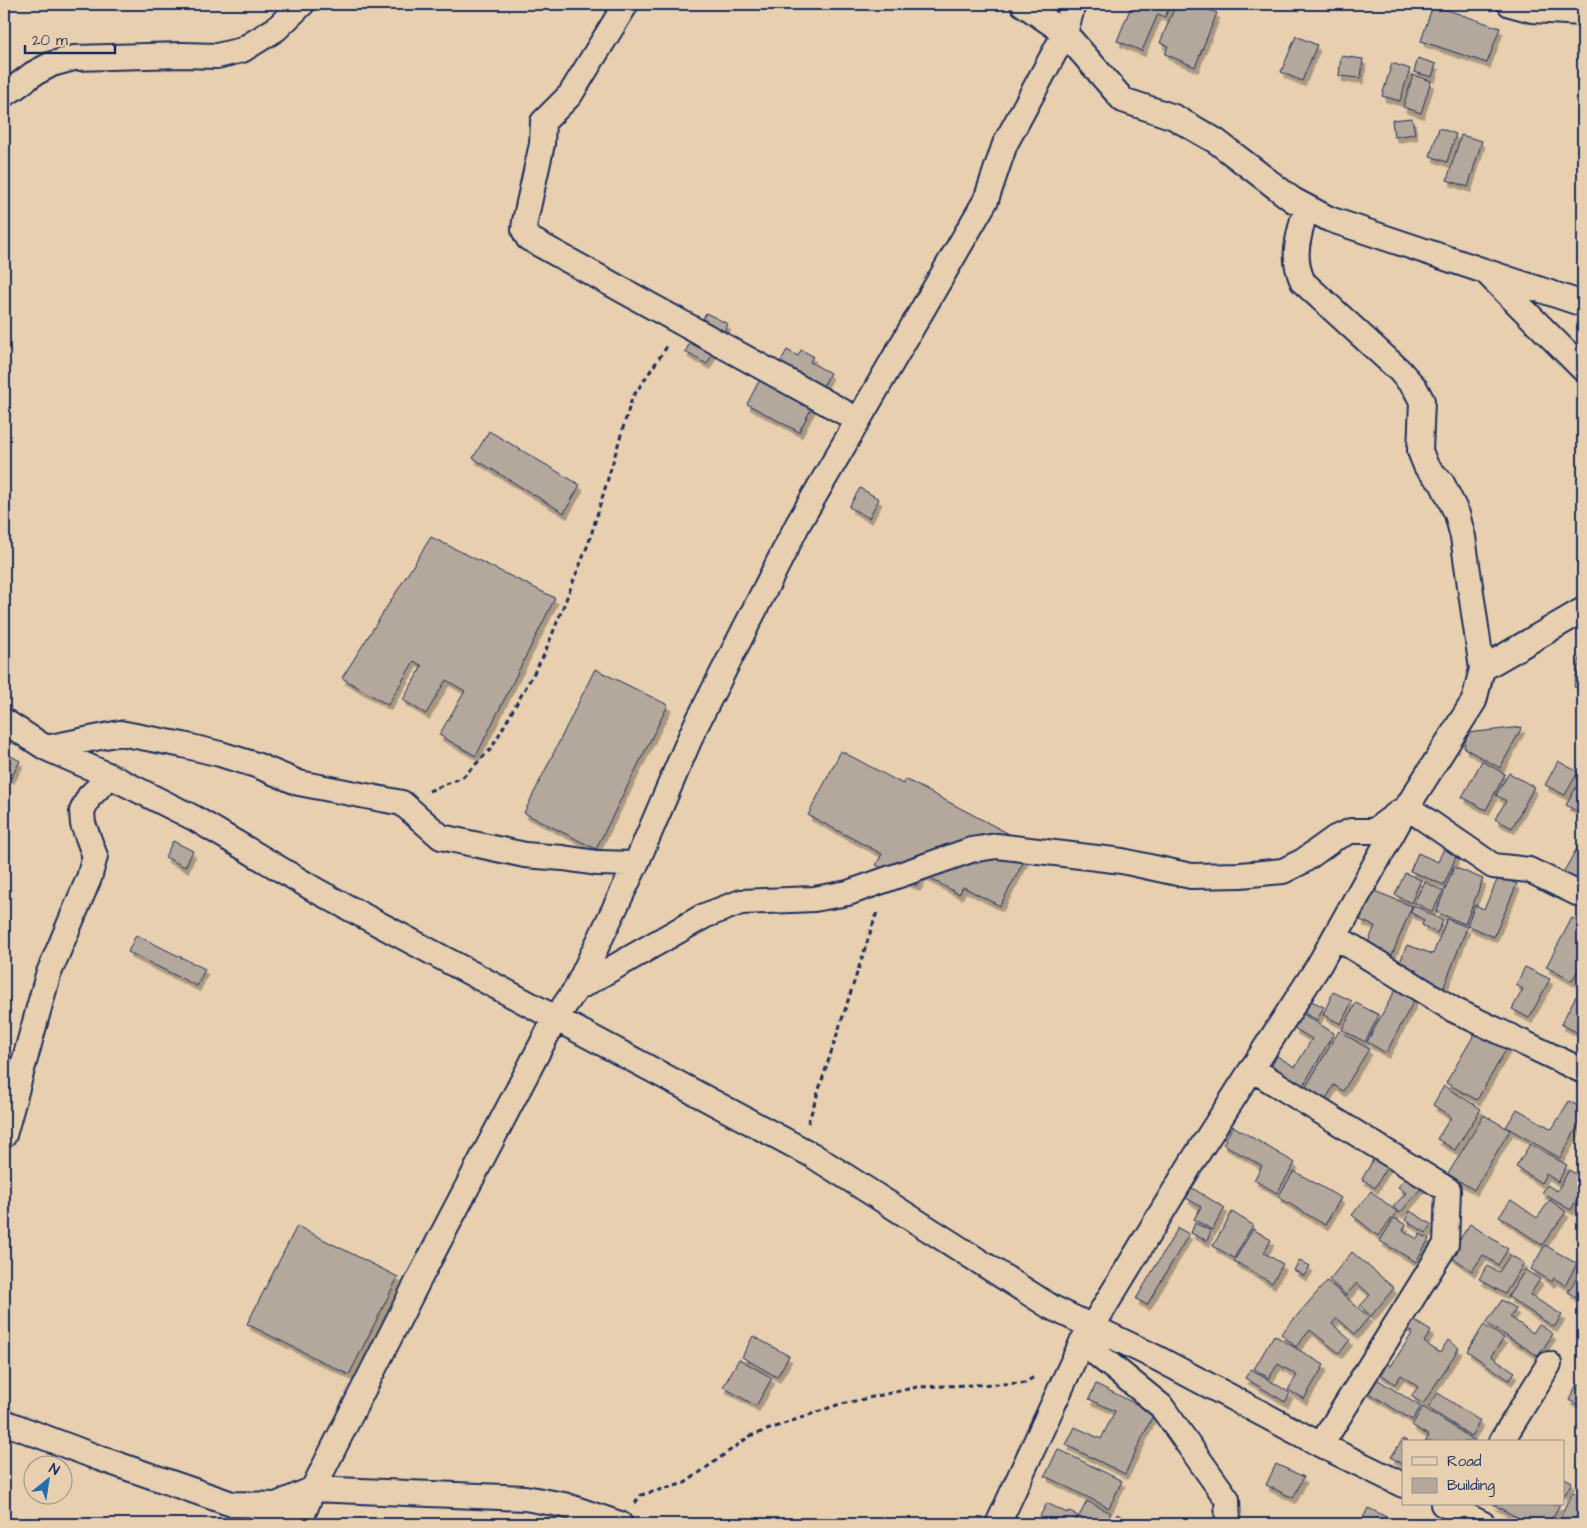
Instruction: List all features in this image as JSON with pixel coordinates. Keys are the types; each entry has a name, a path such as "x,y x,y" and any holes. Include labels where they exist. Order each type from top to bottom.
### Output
{"street":[{"path":"4,94 14,89 33,74 52,64 74,58 217,56 242,50 276,29 302,4"},
{"path":"626,4 570,95 543,122 542,144 524,230 528,238 858,420"},
{"path":"1024,4 1065,33 1123,100 1174,116 1216,141 1293,200 1306,207 1329,219 1583,304"},
{"path":"299,1524 313,1489 417,1283 555,1019 576,989 636,864 694,729 798,524 986,200 1005,144 1065,33 1073,4"},
{"path":"1510,4 1532,10 1583,13"},
{"path":"998,1524 1087,1334 1194,1159 1336,937 1407,808 1474,700 1482,669 1463,537 1457,514 1442,484 1426,466 1420,451 1422,401 1415,388 1398,370 1303,282 1297,270 1296,248 1306,207"},
{"path":"1486,272 1583,370"},
{"path":"1482,669 1583,610"},
{"path":"4,721 46,748 110,776 194,818 316,891 801,1150 1051,1307 1087,1334 1161,1406 1227,1499 1228,1524"},
{"path":"46,748 120,733 220,754 299,783 402,803 441,837 525,855 596,863 636,864"},
{"path":"4,1135 48,975 89,878 95,856 83,824 82,811 89,797 110,776"},
{"path":"576,989 704,916 741,902 814,900 848,894 888,878 971,850 997,846 1122,861 1192,876 1241,875 1283,871 1303,861 1335,838 1351,831 1374,831 1407,808"},
{"path":"1407,808 1493,866 1529,870 1583,896"},
{"path":"1336,937 1454,1010 1583,1070"},
{"path":"1252,1069 1448,1190 1446,1244 1321,1445"},
{"path":"1087,1334 1157,1358 1321,1445 1402,1485"},
{"path":"1502,1440 1549,1364"},
{"path":"4,1422 99,1458 232,1504 276,1505 313,1489 526,1498 564,1505 620,1524"},
{"path":"260,1524 313,1489"},
{"path":"1214,1524 1227,1499"},
{"path":"1454,1507 1483,1524"}],"path":[{"path":"402,803 463,777 492,749 544,655 589,542 632,398 683,323"},
{"path":"801,1150 814,1102 888,878"},
{"path":"620,1524 641,1495 685,1483 750,1436 838,1405 917,1387 1025,1383 1039,1373"}],"building":[{"path":"1132,4 1171,4 1165,17 1158,14 1142,51 1117,41"},
{"path":"1176,4 1196,4 1217,13 1195,67 1165,54 1168,46 1160,43"},
{"path":"1433,5 1500,28 1487,63 1421,41"},
{"path":"1296,36 1317,45 1302,81 1281,72"},
{"path":"1341,56 1363,59 1361,78 1339,76"},
{"path":"1418,58 1436,64 1432,77 1414,72"},
{"path":"1392,63 1410,69 1400,101 1382,96"},
{"path":"1413,75 1431,81 1421,113 1403,107"},
{"path":"1412,118 1415,134 1394,137 1392,120"},
{"path":"1439,128 1456,134 1447,162 1430,156"},
{"path":"1461,135 1482,141 1468,187 1447,180"},
{"path":"706,313 728,324 707,364 685,352"},
{"path":"787,350 798,356 801,350 813,356 810,362 830,373 799,432 747,404 769,362 778,366"},
{"path":"489,431 580,485 564,513 473,458"},
{"path":"860,488 879,499 869,518 849,507"},
{"path":"431,537 555,598 476,756 439,735 465,691 446,680 426,714 403,700 422,666 414,661 388,705 342,678"},
{"path":"1583,645 1583,689 1574,687"},
{"path":"595,669 668,705 596,849 524,813"},
{"path":"1522,727 1500,768 1464,748 1467,733"},
{"path":"841,751 903,784 905,779 1032,846 1000,906 963,887 959,894 923,875 917,886 876,865 882,854 808,815"},
{"path":"4,752 20,761 11,778 4,774"},
{"path":"1482,761 1505,774 1486,810 1462,797"},
{"path":"1558,761 1578,772 1565,795 1545,785"},
{"path":"1509,773 1534,787 1512,828 1495,819 1506,801 1496,795"},
{"path":"1583,777 1583,815 1566,805"},
{"path":"173,841 193,851 185,867 165,857"},
{"path":"1581,841 1583,843 1583,892 1559,880"},
{"path":"1445,846 1458,852 1444,885 1410,871 1418,853 1438,862"},
{"path":"1454,867 1483,879 1465,924 1436,912"},
{"path":"1405,873 1421,880 1411,903 1395,895"},
{"path":"1499,876 1517,884 1494,937 1467,925 1475,905 1484,909"},
{"path":"1425,882 1443,891 1432,912 1414,902"},
{"path":"1372,890 1412,906 1392,955 1367,945 1375,926 1360,920"},
{"path":"1414,905 1443,921 1437,933 1422,925 1424,920 1410,912"},
{"path":"1572,918 1583,924 1583,960 1572,981 1546,967"},
{"path":"1447,919 1467,927 1444,987 1397,969 1407,945 1433,954"},
{"path":"136,935 205,969 197,986 128,952"},
{"path":"1525,967 1550,979 1529,1018 1512,1009 1523,989 1516,985"},
{"path":"1398,985 1417,995 1386,1053 1367,1042"},
{"path":"1333,992 1352,1001 1341,1024 1323,1015"},
{"path":"1576,996 1583,1000 1583,1024 1578,1033 1561,1024"},
{"path":"1309,1000 1324,1007 1317,1020 1302,1012"},
{"path":"1356,1003 1379,1015 1365,1042 1342,1030"},
{"path":"1303,1014 1334,1033 1303,1086 1271,1067 1277,1056 1295,1067 1312,1039 1294,1028"},
{"path":"1478,1028 1508,1046 1477,1100 1446,1083"},
{"path":"1339,1031 1369,1049 1343,1091 1334,1085 1324,1102 1304,1090"},
{"path":"1444,1086 1481,1109 1455,1150 1437,1139 1451,1117 1433,1105"},
{"path":"1569,1101 1583,1109 1583,1117 1560,1158 1506,1127 1517,1109 1552,1129"},
{"path":"1484,1115 1510,1130 1474,1190 1448,1174"},
{"path":"1233,1126 1295,1163 1277,1193 1254,1180 1262,1166 1223,1144"},
{"path":"1530,1144 1567,1165 1558,1182 1546,1174 1541,1183 1516,1167"},
{"path":"1376,1155 1389,1163 1375,1188 1362,1179"},
{"path":"1569,1170 1583,1178 1583,1188 1571,1210 1542,1193 1547,1185 1557,1191"},
{"path":"1294,1171 1341,1198 1325,1225 1278,1197"},
{"path":"1409,1175 1422,1187 1400,1213 1393,1207 1406,1193 1398,1187"},
{"path":"1192,1188 1225,1208 1212,1230 1194,1219 1201,1207 1186,1198"},
{"path":"1371,1191 1397,1212 1378,1236 1352,1215"},
{"path":"1511,1200 1537,1218 1550,1200 1566,1212 1542,1245 1499,1216"},
{"path":"1410,1211 1432,1225 1426,1233 1405,1220"},
{"path":"1232,1212 1253,1225 1234,1258 1213,1246"},
{"path":"1394,1218 1406,1225 1403,1230 1417,1239 1420,1234 1429,1239 1416,1262 1380,1241"},
{"path":"1195,1223 1211,1231 1207,1241 1191,1233"},
{"path":"1470,1224 1508,1249 1498,1265 1483,1255 1472,1271 1449,1255"},
{"path":"297,1226 398,1277 349,1375 247,1324"},
{"path":"1178,1228 1189,1234 1147,1305 1136,1299"},
{"path":"1253,1229 1271,1240 1264,1253 1283,1264 1272,1283 1234,1261"},
{"path":"1545,1245 1577,1264 1565,1285 1554,1278 1552,1282 1531,1269"},
{"path":"1352,1252 1394,1288 1371,1316 1360,1306 1370,1295 1357,1283 1346,1295 1329,1280"},
{"path":"1510,1255 1524,1263 1505,1294 1479,1279 1487,1266 1499,1272"},
{"path":"1300,1260 1310,1266 1304,1276 1294,1270"},
{"path":"1583,1267 1583,1303 1568,1292"},
{"path":"1525,1270 1540,1279 1530,1295 1562,1315 1554,1327 1508,1297"},
{"path":"1327,1281 1369,1317 1355,1334 1337,1318 1332,1324 1350,1340 1339,1353 1310,1330 1296,1347 1281,1334"},
{"path":"1502,1300 1516,1309 1510,1317 1533,1333 1539,1324 1553,1334 1538,1356 1486,1323"},
{"path":"1408,1317 1431,1331 1424,1342 1440,1353 1448,1340 1459,1348 1423,1404 1411,1396 1418,1387 1401,1375 1395,1384 1378,1372 1384,1362 1391,1366 1413,1332 1403,1325"},
{"path":"1484,1325 1504,1338 1491,1356 1515,1372 1509,1380 1467,1351"},
{"path":"1274,1335 1324,1365 1304,1399 1288,1390 1297,1375 1278,1364 1269,1378 1254,1369"},
{"path":"753,1336 789,1356 777,1377 742,1357"},
{"path":"739,1359 772,1378 756,1406 723,1387"},
{"path":"1251,1369 1290,1393 1285,1402 1245,1378"},
{"path":"1369,1374 1421,1407 1412,1420 1361,1388"},
{"path":"1096,1384 1154,1413 1125,1474 1066,1445 1075,1427 1101,1439 1115,1411 1089,1399"},
{"path":"1577,1384 1583,1387 1583,1408 1569,1400"},
{"path":"1438,1393 1480,1421 1471,1436 1428,1408"},
{"path":"1423,1407 1474,1440 1426,1440 1429,1436 1412,1425"},
{"path":"1402,1440 1402,1464 1391,1457"},
{"path":"1058,1449 1122,1481 1109,1508 1045,1476"},
{"path":"1276,1464 1304,1477 1293,1498 1266,1485"},
{"path":"1564,1478 1572,1482 1564,1496"},
{"path":"1573,1492 1583,1497 1583,1502 1574,1522 1579,1524 1557,1524"},
{"path":"1087,1501 1111,1513 1106,1524 1075,1524"},
{"path":"1047,1503 1078,1516 1073,1524 1051,1524 1039,1518"},
{"path":"1496,1506 1559,1506 1549,1524 1530,1524"},
{"path":"1368,1508 1401,1524 1360,1524"},
{"path":"1117,1514 1137,1524 1112,1524"}]}
